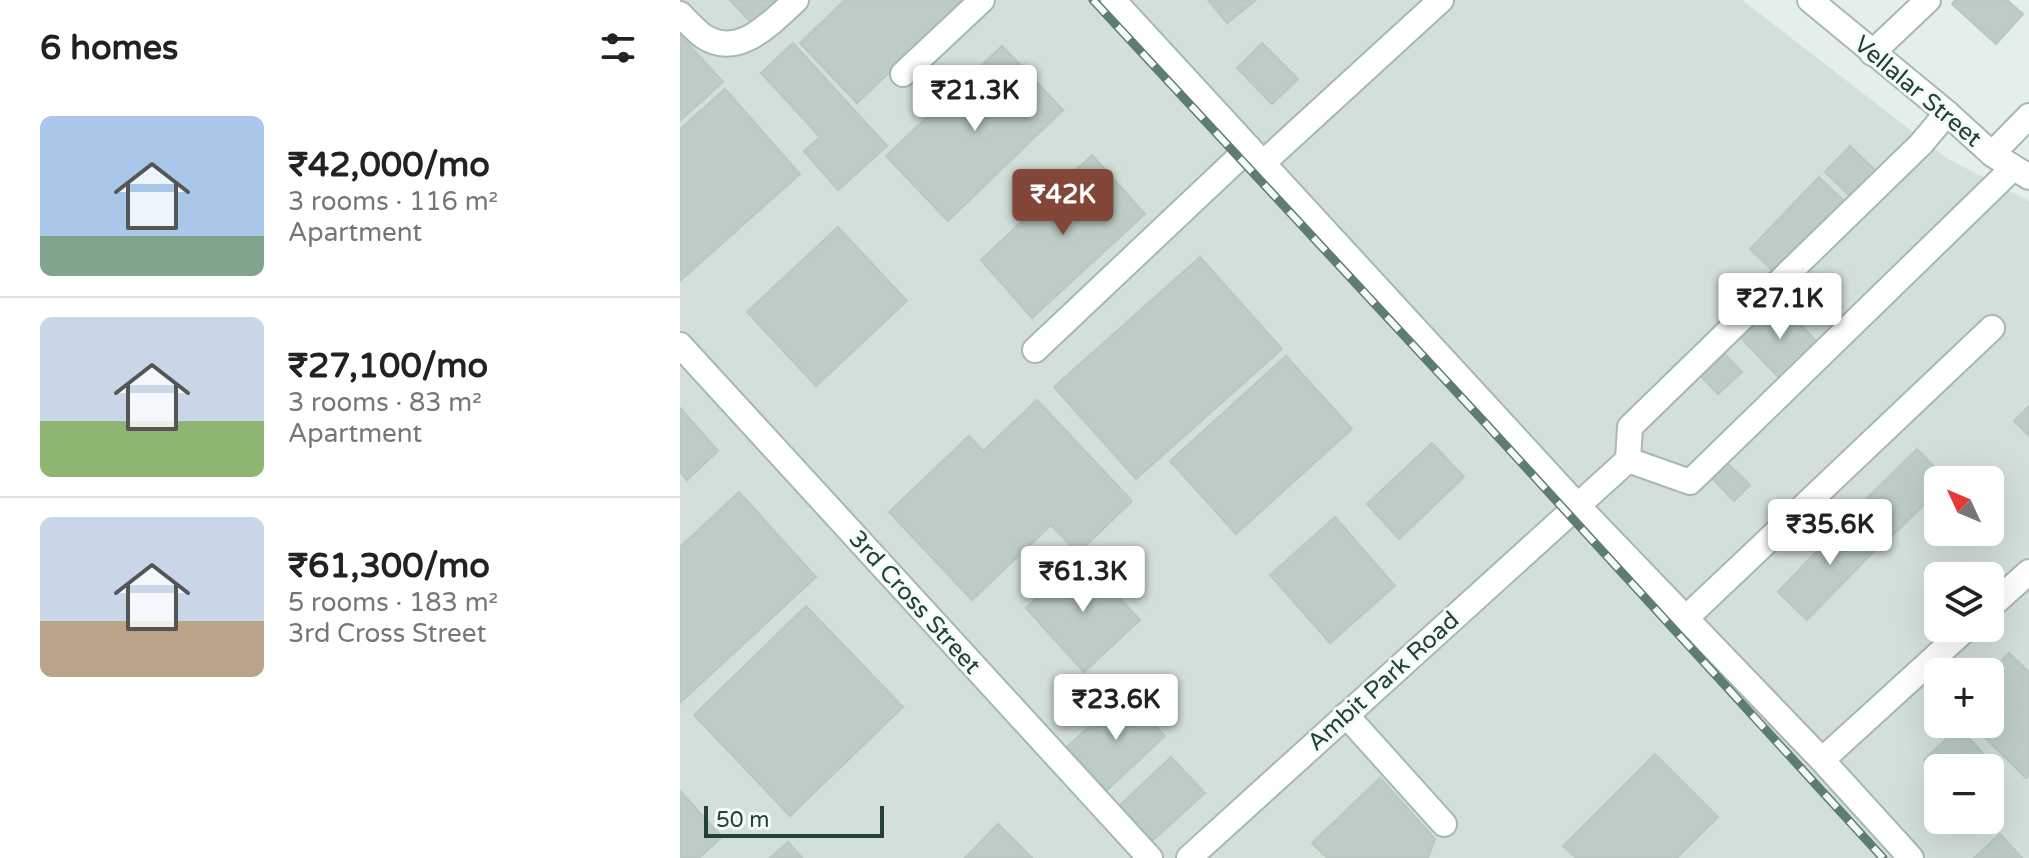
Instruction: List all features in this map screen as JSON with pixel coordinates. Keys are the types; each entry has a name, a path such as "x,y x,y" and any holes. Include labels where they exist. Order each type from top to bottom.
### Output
{"street":[{"path":"680,14 705,38 729,45 759,34 796,0"},
{"path":"903,74 982,0"},
{"path":"1113,0 1577,505 1822,760 1911,858"},
{"path":"1035,350 1256,156 1441,0"},
{"name":"Vellalar Street","path":"1810,0 1992,154 2021,173"},
{"path":"1872,53 1928,0"},
{"path":"1947,113 1921,144 1630,427 1628,460 1690,482 2021,173"},
{"path":"1992,154 2029,116"},
{"path":"1686,618 1992,328"},
{"name":"3rd Cross Street","path":"680,345 1150,858"},
{"name":"Ambit Park Road","path":"1189,858 1628,460"},
{"path":"2004,594 2029,572"},
{"path":"1822,760 1952,642"},
{"path":"1346,715 1444,824"}],"shaded area":[{"path":"680,0 1742,0 1948,159 2029,201 2029,858 680,858"}],"building":[{"path":"730,0 781,0 754,26"},
{"path":"845,0 964,2 857,103 800,43"},
{"path":"1208,0 1254,0 1255,1 1227,23"},
{"path":"1955,0 2007,0 2023,14 1996,44 1952,4"},
{"path":"680,35 723,82 680,121"},
{"path":"793,43 887,146 838,190 804,151 820,137 761,73"},
{"path":"1262,43 1298,79 1272,104 1237,68"},
{"path":"1002,46 1063,110 948,221 886,156"},
{"path":"725,89 800,174 680,281 680,129"},
{"path":"1850,146 1879,174 1854,200 1825,172"},
{"path":"1092,155 1145,214 1032,318 981,260"},
{"path":"1819,177 1847,204 1778,276 1750,249"},
{"path":"838,227 907,301 816,386 747,312"},
{"path":"1200,257 1282,349 1136,479 1054,387"},
{"path":"1778,301 1820,345 1782,381 1740,337"},
{"path":"1717,346 1742,372 1718,394 1694,369"},
{"path":"1286,356 1352,429 1236,534 1170,461"},
{"path":"1037,400 1132,501 1078,553 1051,525 972,600 889,512 969,436 983,451"},
{"path":"2029,406 2029,436 2014,421"},
{"path":"680,408 718,451 687,480 680,472"},
{"path":"1432,443 1464,477 1399,539 1367,504"},
{"path":"1917,449 1934,466 1924,466 1924,505 1892,536 1861,504"},
{"path":"1721,457 1750,485 1734,501 1706,472"},
{"path":"739,492 816,577 680,703 680,547"},
{"path":"1852,514 1882,543 1807,620 1778,592"},
{"path":"1335,517 1395,586 1330,643 1270,575"},
{"path":"1081,557 1140,620 1084,672 1026,608"},
{"path":"806,606 903,707 790,816 694,715"},
{"path":"2009,653 2029,672 2029,775 2026,778 1985,738 2004,738 2004,658"},
{"path":"1125,693 1165,736 1107,790 1067,747"},
{"path":"1947,738 1969,738 1983,754 1930,754"},
{"path":"1655,754 1718,817 1677,858 1576,858 1563,846"},
{"path":"1171,757 1205,793 1151,842 1118,807"},
{"path":"1380,778 1435,839 1428,858 1327,858 1312,843"},
{"path":"680,791 722,837 699,858 680,858"},
{"path":"998,824 1032,858 965,858"},
{"path":"2000,834 2022,858 1974,858"},
{"path":"788,842 802,858 770,858"}],"railway":[{"path":"1093,0 1883,858"}]}
